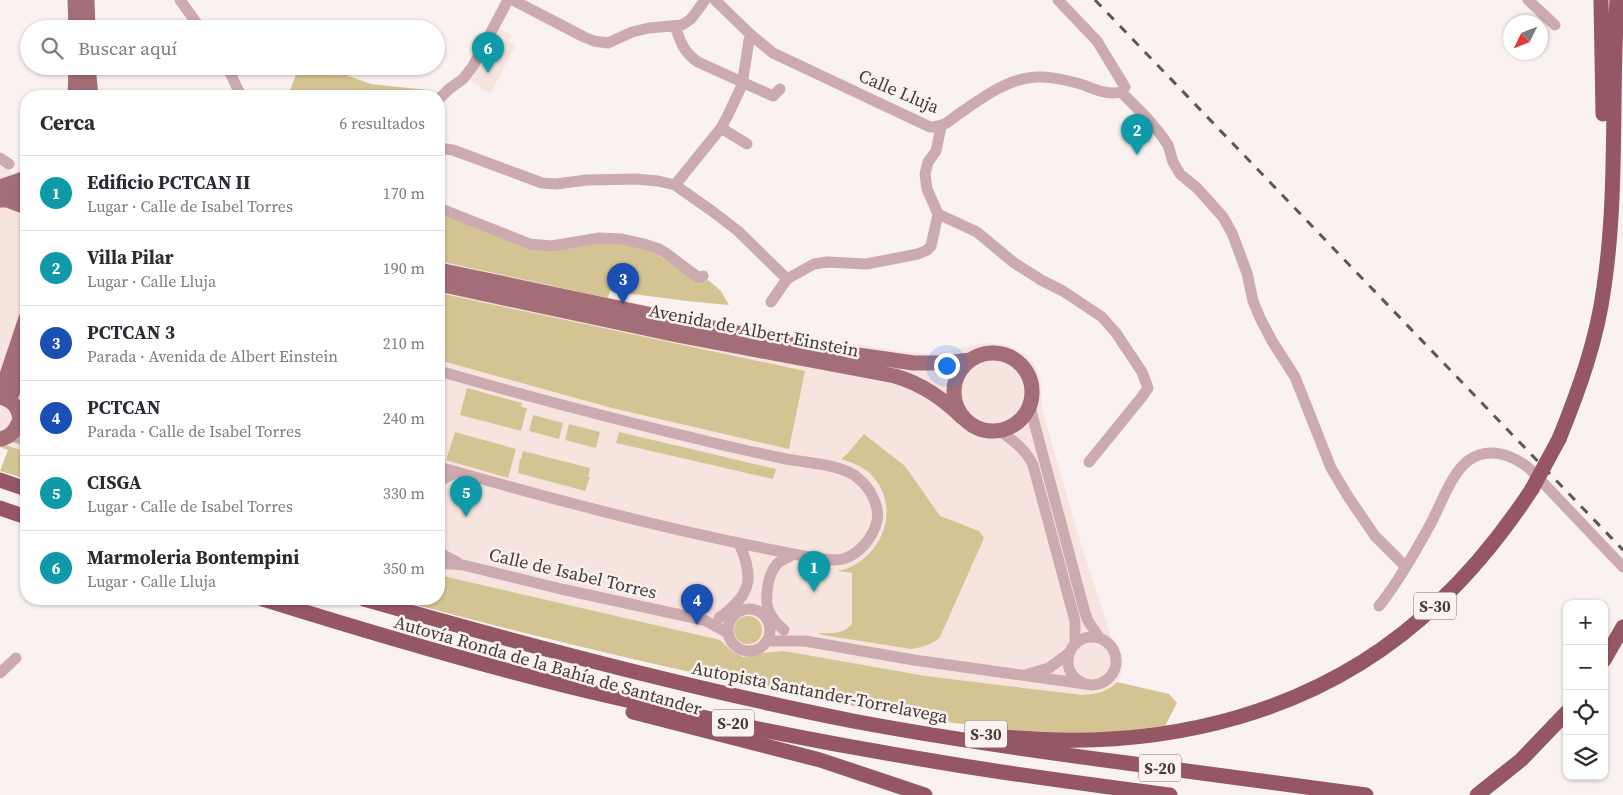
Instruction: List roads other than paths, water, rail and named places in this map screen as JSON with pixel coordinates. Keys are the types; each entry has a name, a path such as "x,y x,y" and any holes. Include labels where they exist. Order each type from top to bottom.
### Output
{"highway":[{"path":"1603,0 1604,288"},
{"name":"Autovía Ronda de la Bahía de Santander","path":"660,678 902,722 1017,738 1109,740 1152,736 1226,721 1283,701 1332,679 1377,652 1418,621 1462,580 1506,526 1532,489 1559,439 1579,389 1598,322 1604,288 1612,211 1614,55 1617,0"},
{"path":"0,480 20,487"},
{"path":"0,508 20,515"},
{"name":"S-20","path":"282,605 531,677 786,735 922,760 1170,795"},
{"name":"Autopista Santander-Torrelavega","path":"385,605 510,640 660,678 853,721 1048,752 1366,795"},
{"name":"Autovía Ronda de la Bahía de Santander","path":"304,612 588,699 820,760 925,795"},
{"path":"1608,653 1623,627"},
{"path":"1477,795 1521,760 1563,717"}],"main road":[{"path":"75,0 76,20"},
{"path":"87,0 88,20"},
{"path":"75,90 76,75"},
{"path":"89,75 90,90"},
{"path":"2,196 20,182"},
{"path":"2,196 20,194"},
{"path":"2,196 20,204"},
{"name":"Avenida de Albert Einstein","path":"445,271 808,348 914,363 937,364 970,360"},
{"name":"Avenida de Albert Einstein","path":"445,285 677,335 895,376 920,385 948,404 963,418"},
{"path":"3,396 6,378 20,336"},
{"path":"990,353 1005,354 1014,358 1027,372 1033,393 1030,407 1019,422 1011,427 1000,431 979,429 963,418 956,403 954,387 957,376 962,367 980,355 990,353"},
{"path":"3,396 20,364"},
{"path":"3,396 16,406 20,420 14,432 4,438"}],"street":[{"path":"180,0 194,20"},
{"path":"445,93 463,79 473,66 508,0"},
{"path":"513,0 569,30 594,41 608,43 632,32 649,28 682,25 691,19 705,0"},
{"name":"Calle Lluja","path":"715,0 773,53 930,127 941,127 961,112 1005,86 1014,81 1027,78 1041,76 1077,83 1106,93 1121,92"},
{"path":"1058,0 1097,41 1125,88 1121,92 1148,118 1161,135 1168,145 1180,174 1197,188 1223,217 1232,233 1248,273 1253,301 1260,318 1295,377 1331,468 1375,536 1405,566"},
{"path":"1528,0 1555,24"},
{"path":"675,26 684,49 691,58 773,96 780,89"},
{"path":"675,185 721,128 735,101 742,81 750,34"},
{"path":"231,75 238,90"},
{"path":"941,127 936,151 928,162 925,174 926,189 938,214 977,232 1013,262 1102,317 1116,333 1142,372 1148,388 1142,398 1089,462"},
{"path":"721,128 747,144"},
{"path":"445,149 453,150 542,183 556,184 587,180 636,179 675,185 738,231 787,279"},
{"path":"445,210 530,244 552,246 599,238 622,239 644,244 667,254 699,278 703,276"},
{"path":"771,302 787,279 807,267 820,262 866,264 924,252 930,246 938,214"},
{"path":"445,373 702,440 840,469 858,477 869,488 877,505 878,518 873,532 862,547 853,555 841,560 819,559 739,543 598,510 445,469"},
{"path":"1030,407 1085,614 1099,637"},
{"path":"1000,431 1021,447 1033,465 1075,621 1075,643"},
{"path":"4,438 20,439"},
{"path":"1379,606 1430,524 1451,483 1462,466 1475,456 1495,453 1508,455 1529,468 1623,567"},
{"path":"445,478 457,472"},
{"path":"719,618 738,602 744,594 747,584 749,574 748,563 739,543"},
{"path":"784,630 769,613 765,602 770,576 777,564 794,554"},
{"name":"Calle de Isabel Torres","path":"445,556 463,565"},
{"name":"Calle de Isabel Torres","path":"445,564 463,565 561,589 704,620 728,632"},
{"path":"745,609 758,610 770,626 770,635 767,641 758,649 745,651 734,644 728,632 734,615 745,609"},
{"name":"Calle de Isabel Torres","path":"704,620 734,615"},
{"path":"770,626 784,630 805,641"},
{"path":"767,641 805,641 914,660 1085,684 1097,685 1108,679 1115,668 1116,655 1109,643 1099,637 1090,636 1075,643 1068,654 1049,668 1032,673 1016,674"},
{"path":"1068,654 1067,660 1070,672 1074,678 1085,684"},
{"path":"0,673 16,658"}],"railway":[{"path":"1095,0 1623,550"}],"place":[{"name":"Marmoleria Bontempini","path":"488,73"},
{"name":"Villa Pilar","path":"1137,155"},
{"name":"PCTCAN 3","path":"623,304"},
{"name":"CISGA","path":"466,517"},
{"name":"Edificio PCTCAN II","path":"814,592"},
{"name":"PCTCAN","path":"697,625"}]}
